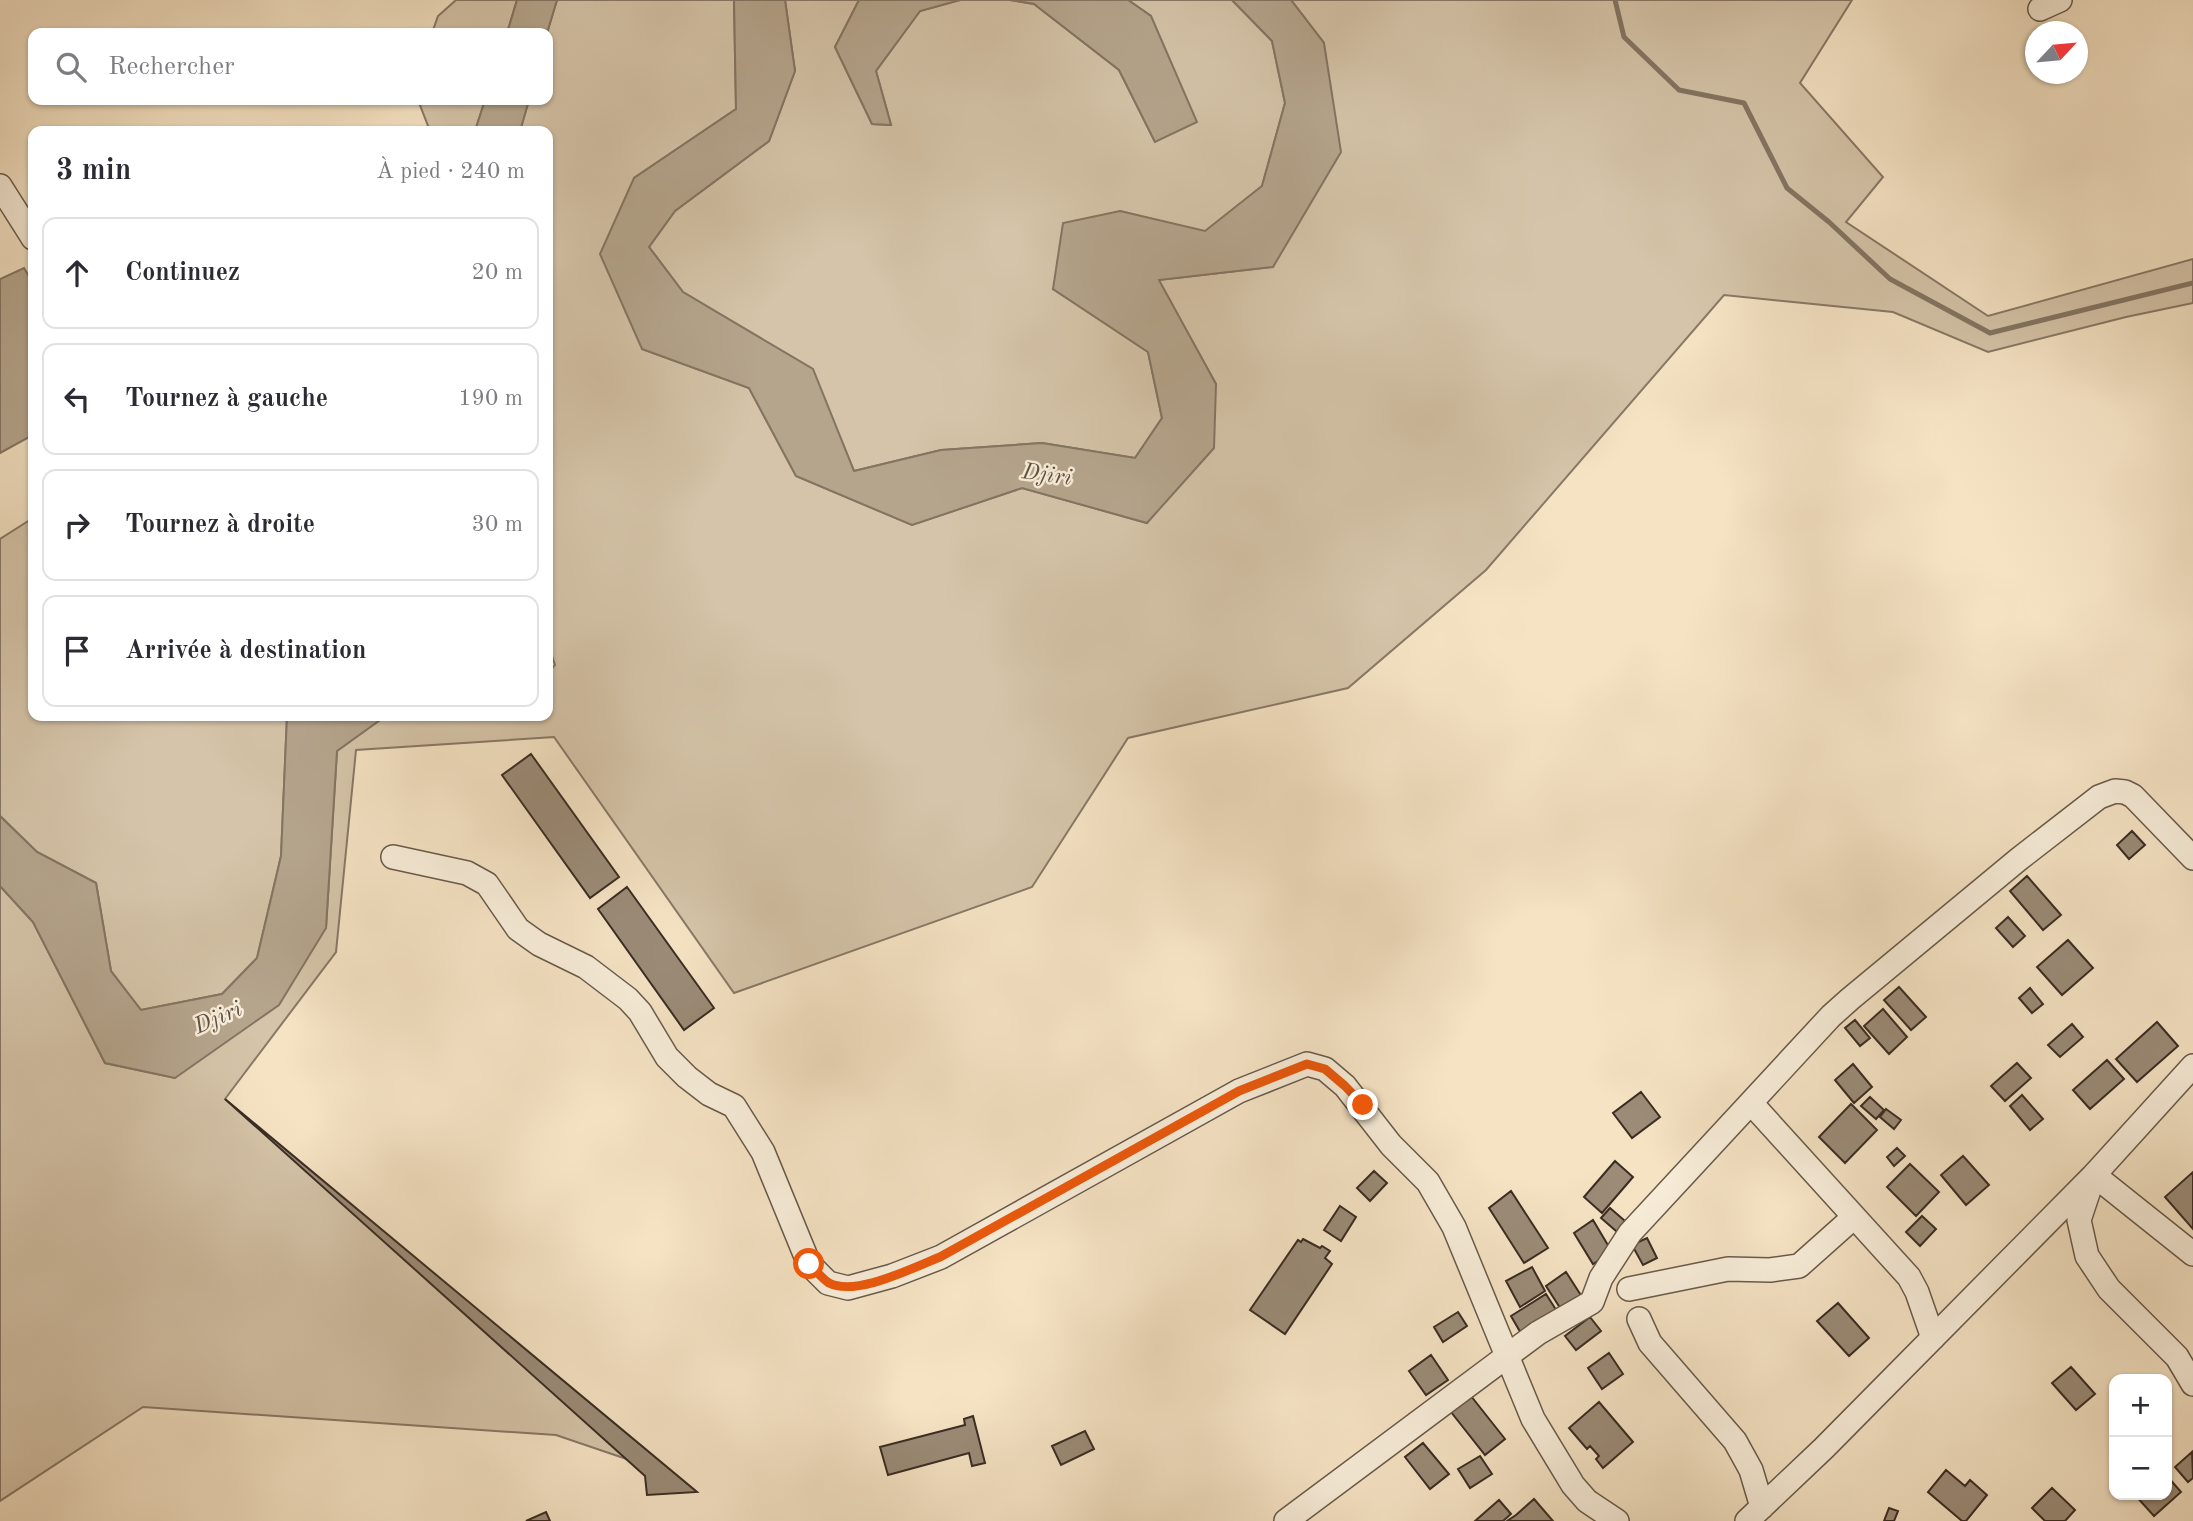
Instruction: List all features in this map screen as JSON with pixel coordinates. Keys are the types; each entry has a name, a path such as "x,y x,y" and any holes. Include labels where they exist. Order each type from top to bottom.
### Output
{"street":[{"path":"0,186 28,230"},
{"path":"1286,1521 1538,1333 1592,1302 1601,1278 1630,1233 1850,999 2019,859 2099,797 2115,791 2133,796 2193,858"},
{"path":"393,857 467,873 487,884 518,929 539,944 586,967 628,999 640,1012 667,1057 709,1094 734,1106 763,1152 809,1264 828,1283 848,1287 892,1276 940,1257 1239,1091 1307,1064 1325,1069 1345,1086 1391,1145 1428,1182 1454,1227 1533,1419 1563,1471 1587,1501 1616,1521"},
{"path":"1755,1514 1933,1338 2190,1075"},
{"path":"1751,1103 1914,1284 1933,1338"},
{"path":"2094,1175 2193,1254"},
{"path":"2094,1175 2079,1220 2087,1256 2109,1289 2177,1357 2193,1384"},
{"path":"1629,1289 1728,1269 1770,1270 1799,1266 1854,1217"},
{"path":"1639,1319 1650,1343 1735,1441 1751,1470 1755,1514"}],"shaded area":[{"path":"456,0 517,0 509,28 434,28 438,16"},
{"path":"557,0 734,0 736,109 634,178 642,349 749,388 796,476 912,525 1022,488 1147,523 1216,384 1158,280 1273,267 1324,43 1291,0 1852,0 1800,83 1883,177 1846,222 1988,316 2193,259 2193,303 1988,352 1893,312 1724,295 1486,570 1348,688 1128,738 1032,887 734,993 554,737 356,750 336,952 225,1099 653,1468 556,1435 143,1407 0,1501 0,886 33,922 105,1063 175,1078 326,928 337,751 379,721 553,721 553,126 521,126 528,105 553,105 553,28 549,28"},
{"path":"785,0 859,0 835,47 872,124 891,125 876,71 920,11 960,0 1010,0 1034,4 1119,70 1155,142 1151,16 1128,0 1232,0 1272,41 1285,103 1262,186 1205,232 1120,211 1053,289 1148,352 1162,418 1135,458 1042,443 941,450 854,471 812,369 683,292 649,247 675,211 769,141 795,71"},
{"path":"420,105 483,105 477,126 428,126"},
{"path":"28,521 28,721 287,721 281,856 257,958 222,994 141,1010 111,971 96,883 37,852 0,816 0,539"}],"water":[{"path":"517,0 557,0 549,28 509,28"},
{"name":"Djiri","path":"734,0 785,0 795,71 769,141 675,211 649,247 683,292 813,369 854,471 941,450 1042,443 1135,458 1162,418 1148,352 1053,289 1063,223 1120,211 1205,231 1262,186 1285,103 1272,41 1232,0 1291,0 1324,43 1341,152 1273,267 1159,280 1216,384 1214,448 1147,523 1022,488 912,525 796,476 749,388 642,349 600,254 634,178 736,109"},
{"path":"859,0 960,0 920,11 876,71 891,125 872,124 835,47"},
{"path":"1010,0 1128,0 1151,16 1197,122 1155,142 1119,70 1034,4"},
{"path":"483,105 528,105 521,126 477,126"},
{"path":"24,268 28,275 28,438 0,453 0,279"},
{"name":"Djiri","path":"287,721 379,721 337,751 326,928 279,1005 175,1078 105,1063 33,922 0,886 0,816 37,852 96,883 111,971 141,1010 222,994 257,958 281,856"}],"building":[{"path":"531,754 619,877 590,898 502,775"},
{"path":"2132,831 2145,845 2129,859 2117,845"},
{"path":"2027,876 2061,915 2043,930 2010,891"},
{"path":"627,887 714,1008 684,1030 598,909"},
{"path":"2008,917 2025,936 2013,947 1996,928"},
{"path":"2068,940 2093,968 2062,995 2037,967"},
{"path":"1899,987 1926,1017 1911,1030 1884,1000"},
{"path":"2030,988 2043,1004 2032,1013 2019,998"},
{"path":"1883,1009 1907,1037 1889,1054 1864,1026"},
{"path":"1855,1020 1870,1038 1860,1046 1845,1028"},
{"path":"2157,1022 2178,1046 2137,1082 2116,1059"},
{"path":"2072,1024 2083,1037 2060,1057 2048,1045"},
{"path":"2107,1060 2124,1079 2090,1109 2073,1090"},
{"path":"2017,1063 2031,1078 2005,1101 1991,1086"},
{"path":"1853,1064 1872,1087 1854,1103 1835,1080"},
{"path":"1641,1092 1660,1117 1632,1138 1613,1113"},
{"path":"2022,1095 2043,1119 2030,1130 2010,1106"},
{"path":"1870,1097 1884,1110 1876,1119 1861,1106"},
{"path":"225,1099 697,1492 647,1495 645,1476"},
{"path":"1851,1104 1877,1130 1845,1163 1819,1137"},
{"path":"1886,1109 1901,1120 1894,1129 1880,1117"},
{"path":"1897,1148 1905,1156 1894,1166 1887,1157"},
{"path":"1963,1156 1989,1185 1966,1205 1941,1175"},
{"path":"1615,1161 1633,1177 1602,1213 1584,1197"},
{"path":"1910,1164 1939,1192 1916,1216 1887,1187"},
{"path":"1374,1171 1387,1183 1370,1201 1357,1188"},
{"path":"2193,1172 2193,1229 2165,1197"},
{"path":"1511,1191 1548,1248 1524,1263 1489,1208"},
{"path":"1340,1206 1356,1217 1341,1241 1324,1230"},
{"path":"1610,1208 1632,1227 1623,1237 1601,1218"},
{"path":"1922,1216 1936,1229 1920,1246 1906,1232"},
{"path":"1593,1220 1612,1252 1593,1264 1574,1233"},
{"path":"1647,1238 1657,1258 1643,1265 1632,1245"},
{"path":"1303,1239 1330,1251 1325,1258 1332,1264 1285,1334 1250,1310 1298,1240 1301,1242"},
{"path":"1532,1267 1545,1291 1520,1307 1506,1281"},
{"path":"1566,1272 1584,1300 1564,1314 1546,1286"},
{"path":"1546,1294 1558,1313 1522,1335 1511,1316"},
{"path":"1838,1303 1869,1338 1849,1356 1817,1321"},
{"path":"1458,1312 1467,1326 1443,1342 1434,1327"},
{"path":"1590,1317 1601,1331 1576,1350 1565,1336"},
{"path":"1609,1353 1623,1374 1602,1389 1588,1368"},
{"path":"1431,1355 1448,1380 1426,1395 1409,1371"},
{"path":"2071,1367 2095,1394 2076,1410 2052,1383"},
{"path":"1471,1396 1505,1439 1485,1455 1451,1412"},
{"path":"1599,1402 1633,1442 1603,1468 1596,1459 1599,1456 1590,1446 1587,1449 1569,1428"},
{"path":"973,1416 985,1463 972,1466 969,1453 888,1475 880,1447 965,1425 964,1419"},
{"path":"1085,1431 1094,1449 1061,1465 1052,1446"},
{"path":"1423,1443 1449,1474 1430,1489 1405,1457"},
{"path":"2192,1452 2193,1478 2188,1482 2175,1467"},
{"path":"1480,1456 1492,1474 1470,1488 1458,1469"},
{"path":"1946,1470 1965,1486 1970,1480 1987,1495 1966,1521 1962,1521 1928,1492"},
{"path":"2172,1482 2181,1492 2172,1500"},
{"path":"2052,1488 2075,1510 2065,1521 2045,1521 2032,1508"},
{"path":"1534,1499 1553,1521 1507,1521 1516,1515"},
{"path":"1499,1500 1511,1514 1503,1521 1475,1521"},
{"path":"2140,1500 2172,1500 2154,1516"},
{"path":"1889,1508 1898,1511 1894,1521 1884,1521"},
{"path":"546,1512 550,1521 526,1521"}],"waterway":[{"path":"1615,0 1624,37 1679,90 1744,103 1787,188 1829,222 1890,279 1990,333 2193,283"}],"route":[{"path":"809,1264 828,1283 848,1287 892,1276 940,1257 1239,1091 1307,1064 1325,1069 1363,1105"}]}
